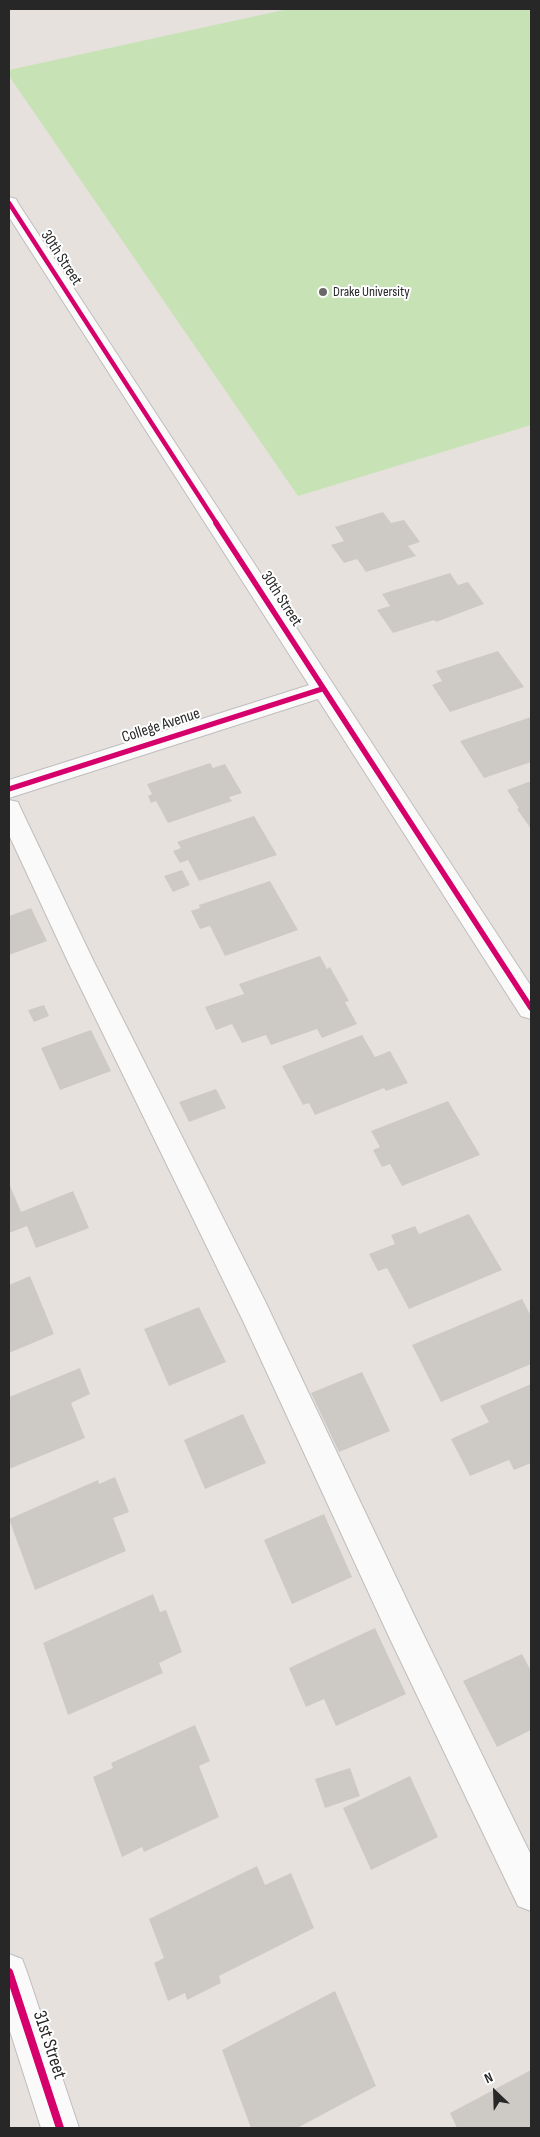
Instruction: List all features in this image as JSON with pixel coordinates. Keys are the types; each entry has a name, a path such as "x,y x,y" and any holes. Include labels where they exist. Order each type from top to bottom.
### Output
{"street":[{"name":"30th Street","path":"9,203 531,1008"},
{"name":"College Avenue","path":"9,789 322,688"},
{"path":"9,809 85,970 254,1312 402,1627 531,1893"},
{"name":"31st Street","path":"9,1972 60,2128"}],"green space":[{"name":"Drake University","path":"288,9 531,9 531,425 298,496 9,76 9,70"}],"building":[{"path":"383,512 391,523 404,520 420,542 408,546 416,556 366,572 357,559 344,563 331,545 344,541 335,527"},
{"path":"450,573 458,585 468,582 484,604 436,622 434,620 393,633 377,610 390,606 382,594"},
{"path":"498,651 524,687 450,712 432,685 442,681 436,671"},
{"path":"531,717 531,762 484,778 460,741"},
{"path":"210,763 213,768 225,764 242,793 229,797 232,801 168,823 156,801 151,803 148,796 152,794 147,784"},
{"path":"531,781 531,829 507,790"},
{"path":"254,816 277,855 199,881 188,860 180,863 173,851 181,848 177,842"},
{"path":"182,870 190,885 173,892 164,876"},
{"path":"270,881 298,930 225,956 210,926 200,929 191,911 200,908 199,905"},
{"path":"31,908 47,941 9,955 9,916"},
{"path":"320,956 327,969 330,967 349,1001 345,1002 357,1024 322,1038 317,1029 271,1045 266,1035 242,1043 232,1024 216,1030 205,1007 244,994 239,984"},
{"path":"44,1005 49,1016 34,1022 28,1010"},
{"path":"91,1030 111,1071 60,1090 41,1048"},
{"path":"362,1035 375,1057 390,1051 408,1083 386,1091 384,1088 315,1115 309,1103 303,1105 282,1066"},
{"path":"216,1089 226,1108 189,1122 179,1102"},
{"path":"448,1101 480,1155 402,1186 390,1164 382,1167 373,1150 380,1147 371,1131"},
{"path":"9,1183 21,1212 73,1191 89,1228 36,1248 27,1226 9,1233"},
{"path":"469,1214 502,1270 409,1309 387,1268 378,1271 369,1254 395,1244 391,1235 415,1226 419,1234"},
{"path":"30,1276 54,1334 9,1353 9,1285"},
{"path":"522,1299 531,1316 531,1364 441,1402 412,1345"},
{"path":"199,1307 226,1362 169,1386 144,1329"},
{"path":"80,1368 90,1394 71,1403 85,1438 9,1469 9,1397"},
{"path":"362,1372 390,1431 339,1452 311,1393"},
{"path":"531,1384 531,1463 514,1470 509,1460 470,1476 451,1439 489,1422 480,1406"},
{"path":"243,1414 266,1463 205,1489 184,1440"},
{"path":"115,1477 129,1512 113,1518 126,1551 35,1590 9,1519 98,1480 99,1484"},
{"path":"324,1514 352,1577 292,1604 264,1540"},
{"path":"153,1594 160,1612 166,1610 182,1652 159,1663 163,1673 68,1715 43,1643"},
{"path":"375,1628 406,1694 336,1726 324,1699 306,1707 289,1668"},
{"path":"522,1654 531,1671 531,1730 497,1747 463,1681"},
{"path":"195,1725 210,1761 199,1766 219,1817 144,1852 142,1847 122,1857 93,1777 113,1768 111,1763"},
{"path":"350,1768 360,1796 325,1808 315,1779"},
{"path":"410,1776 438,1837 371,1870 343,1808"},
{"path":"257,1866 265,1885 291,1873 314,1928 219,1976 221,1983 187,2000 185,1993 168,2001 154,1963 164,1958 149,1919"},
{"path":"335,1991 376,2086 297,2128 251,2128 222,2050"},
{"path":"531,2070 531,2128 457,2128 450,2113"}],"cycle path":[{"path":"9,203 531,1008"},
{"path":"9,789 322,689"},
{"path":"9,1972 60,2128"}],"place":[{"name":"Drake University","path":"323,292"}]}
